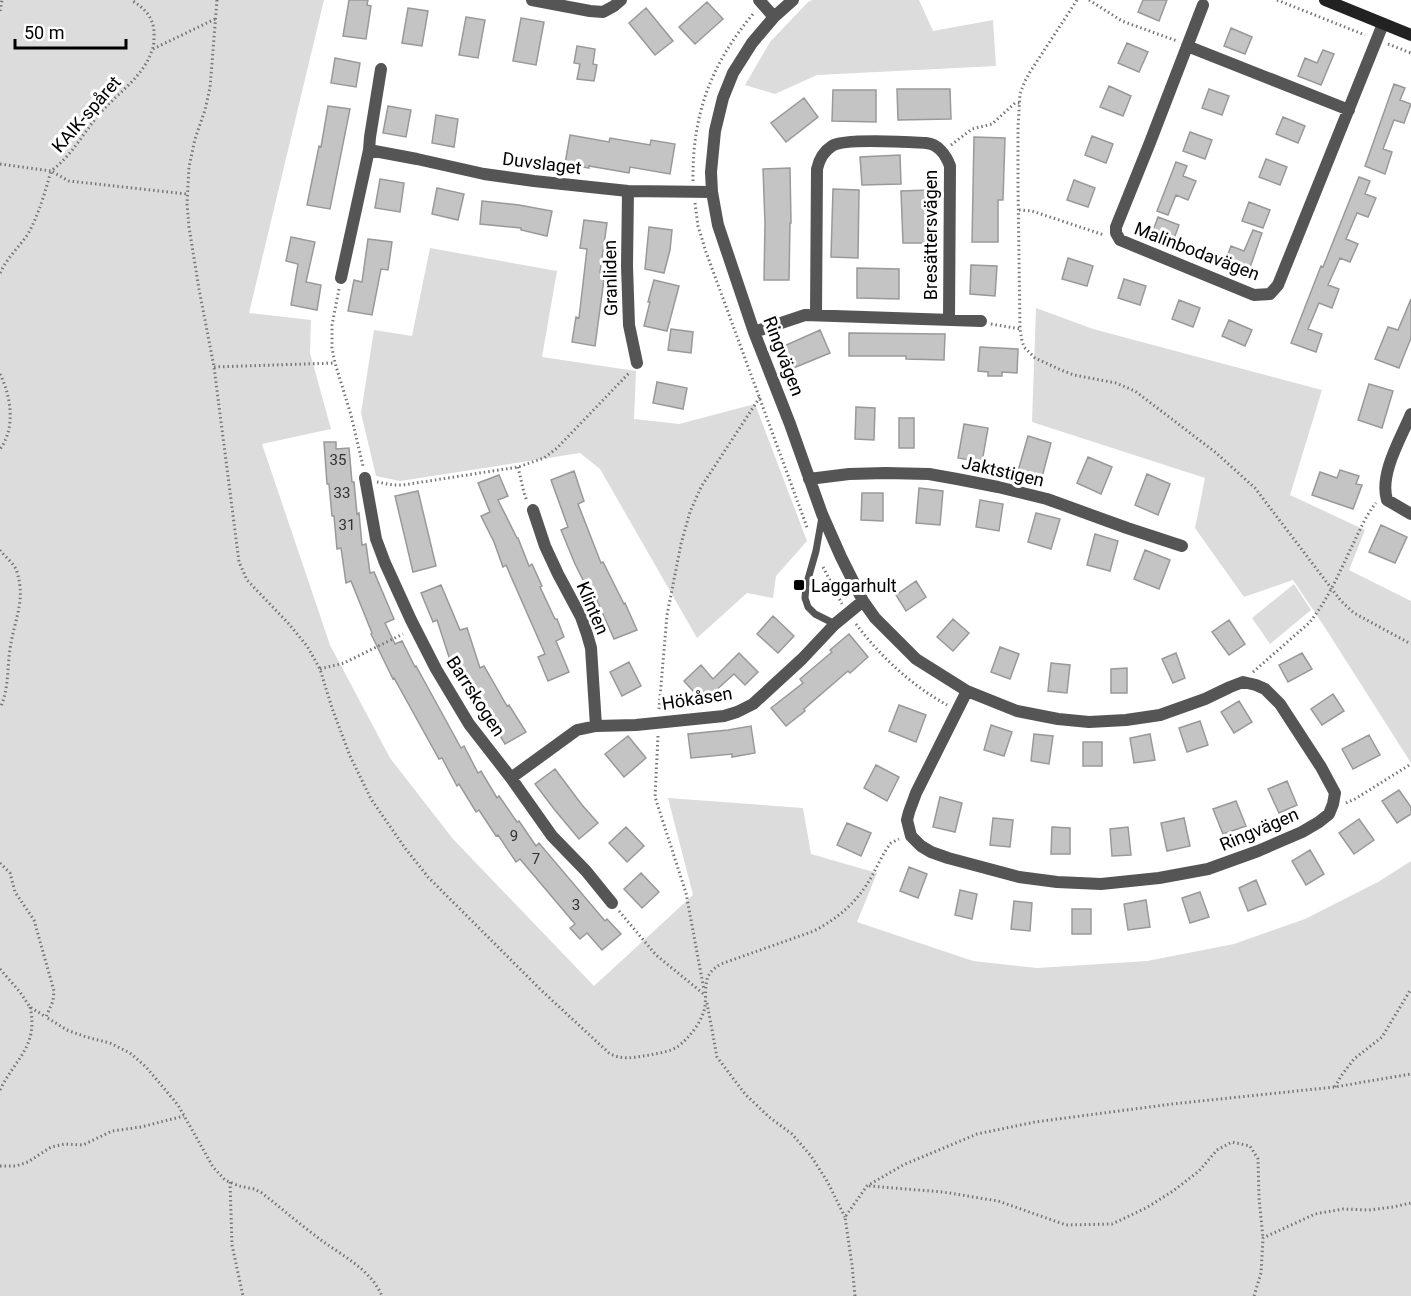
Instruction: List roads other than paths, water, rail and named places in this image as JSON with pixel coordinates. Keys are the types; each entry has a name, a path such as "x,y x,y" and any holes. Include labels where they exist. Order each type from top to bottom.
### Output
{"street":[{"path":"532,0 590,12 603,12 621,0"},
{"path":"759,0 774,17"},
{"name":"Ringvägen","path":"793,0 774,17 752,43 733,73 723,98 715,131 711,172 712,192 718,225 754,332 822,514 863,601 875,618 916,659 968,691 1017,711 1089,722 1126,720 1160,715 1243,682 1256,685 1280,704 1322,767 1335,793 1329,814 1302,832 1258,851 1208,869 1160,878 1101,884 1057,882 1020,877 948,858 921,846 911,836 907,820 916,793 968,691"},
{"path":"1325,0 1411,35"},
{"name":"Malinbodavägen","path":"1203,6 1116,226 1116,233 1120,240 1254,295 1270,294 1278,285 1383,24"},
{"path":"1187,46 1349,110"},
{"path":"341,278 369,150 381,69"},
{"name":"Bresättersvägen","path":"816,315 817,169 822,156 832,146 846,142 926,142 936,146 942,152 949,162 951,173 949,320"},
{"name":"Duvslaget","path":"369,150 484,174 534,181 628,191 712,192"},
{"name":"Granliden","path":"628,191 629,325 637,363"},
{"name":"Bresättersvägen","path":"754,332 805,315 981,321"},
{"path":"1411,414 1388,469 1385,493 1387,500 1411,514"},
{"name":"Jaktstigen","path":"809,479 849,474 886,473 929,474 957,479 1047,499 1182,546"},
{"name":"Barrskogen","path":"365,478 376,539 385,563 436,669 470,724 552,836 586,871 612,903"},
{"name":"Klinten","path":"533,510 553,565 581,616 587,634 591,648 596,726"},
{"name":"Hökåsen","path":"511,778 577,730 596,726 636,725 724,716 753,704 795,666 835,624 863,601"}],"lane":[{"path":"822,514 805,598 808,607 815,614 835,624"}],"place":[{"name":"Laggarhult","path":"799,585"}]}
